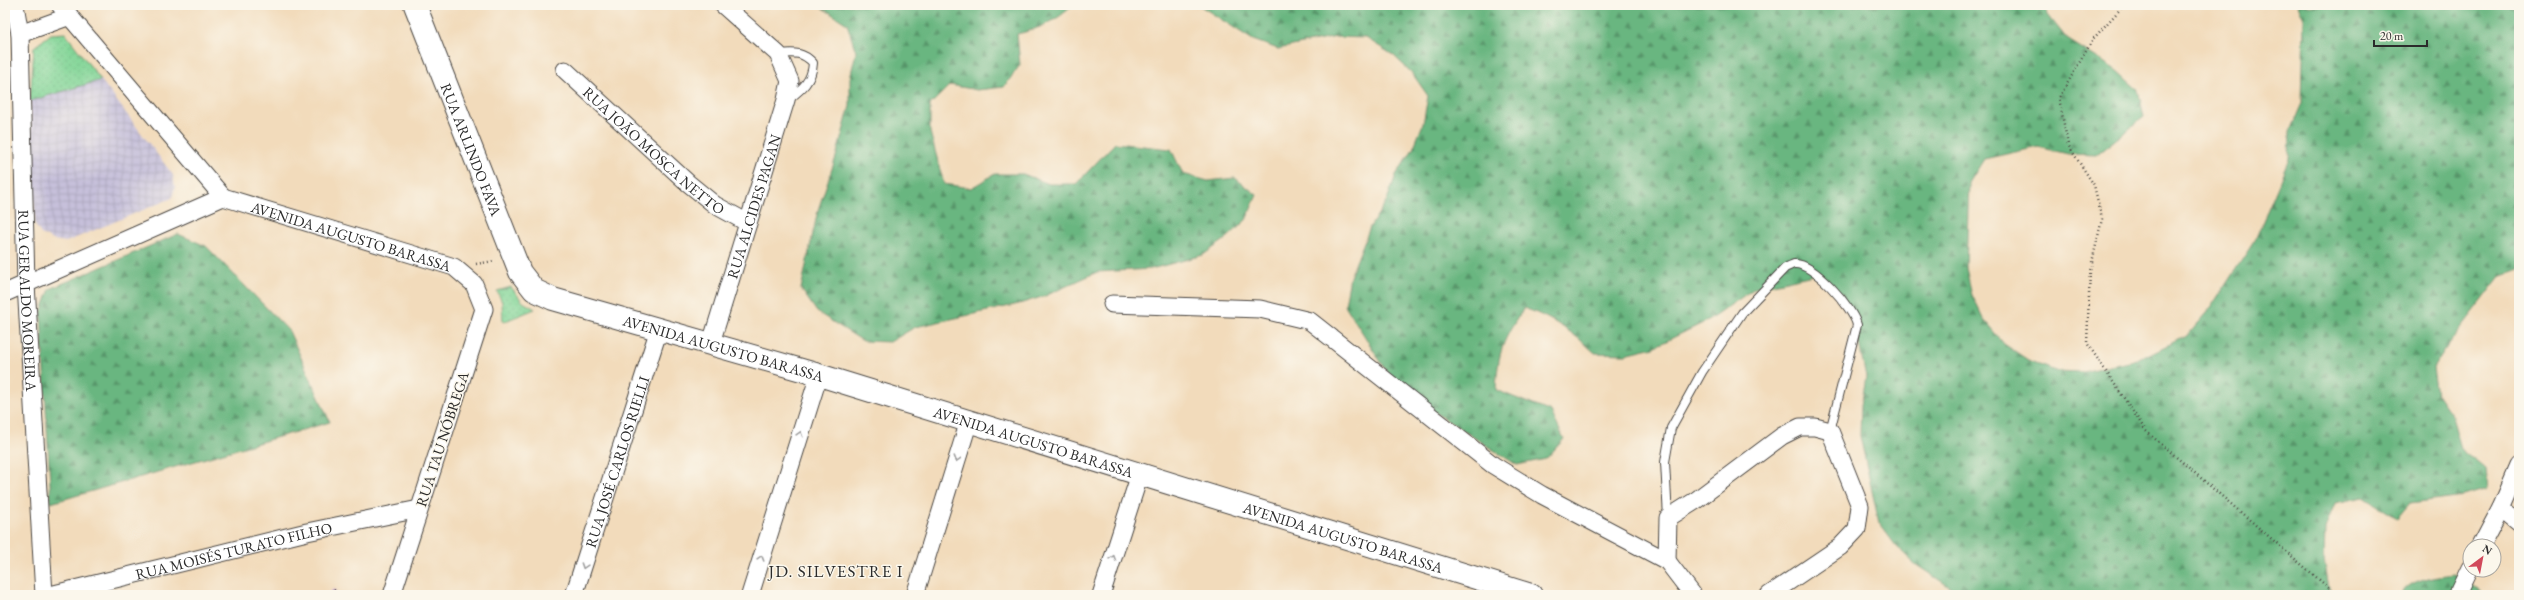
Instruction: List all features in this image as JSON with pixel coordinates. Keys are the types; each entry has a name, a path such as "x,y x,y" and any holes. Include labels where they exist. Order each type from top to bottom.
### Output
{"street":[{"name":"RUA GERALDO MOREIRA","path":"15,5 20,34 26,284 44,595"},
{"path":"723,5 782,61"},
{"name":"RUA ARLINDO FAVA","path":"421,9 520,272 534,290"},
{"path":"5,293 223,197 65,11 20,34"},
{"name":"RUA ALCIDES PAGAN","path":"711,343 786,100 790,81 782,61"},
{"name":"RUA JOÃO MOSCA NETTO","path":"565,70 688,183 716,205 748,223"},
{"name":"AVENIDA AUGUSTO BARASSA","path":"223,197 454,267 474,284"},
{"name":"RUA TAU NÓBREGA","path":"392,595 484,309 474,284"},
{"name":"AVENIDA AUGUSTO BARASSA","path":"534,290 553,298 711,343 969,421 1532,595"},
{"path":"1112,304 1260,309 1310,321 1493,465 1542,495 1667,561 1693,595"},
{"name":"RUA JOSÉ CARLOS RIELLI","path":"574,595 659,329"},
{"path":"750,595 818,376"},
{"path":"915,595 969,421"},
{"path":"1667,561 1668,518 1782,436 1800,427 1815,427 1830,431 1860,506 1856,529 1840,547 1769,595"},
{"path":"2485,538 2501,508 2519,466"},
{"path":"1101,595 1140,474"},
{"path":"2501,508 2519,524"},
{"name":"RUA MOISÉS TURATO FILHO","path":"50,595 307,532 419,509"},
{"path":"2459,591 2465,578"}],"lane":[{"path":"782,61 797,53 806,56 813,64 812,73 809,80 786,100"},
{"path":"1668,518 1665,462 1671,428 1702,372 1742,313 1785,268 1793,264 1802,266 1825,282 1854,314 1857,325 1830,431"}],"path":[{"path":"2124,5 2093,39 2059,98 2068,145 2094,185 2102,219 2090,271 2087,343 2146,431 2337,595"},
{"path":"454,267 515,258"}],"shaded area":[{"path":"101,80 173,175 175,187 172,198 66,242 53,240 41,234 35,225 30,101"}],"green space":[{"path":"818,5 1073,5 1061,16 1047,24 1033,30 1017,34 1020,65 1004,87 977,90 950,85 930,105 930,132 944,184 971,188 995,174 1023,174 1049,184 1076,184 1115,143 1171,149 1183,174 1208,181 1235,178 1257,195 1246,220 1226,239 1203,255 1151,269 1097,272 1045,296 1019,304 915,327 890,342 863,341 817,312 801,289 818,210 836,157 850,106 850,78 856,52 847,24"},
{"path":"1199,5 2045,5 2048,15 2067,39 2116,70 2138,90 2144,117 2096,155 2068,154 2038,147 1984,159 1969,183 1966,268 1972,295 1984,320 2004,344 2028,360 2055,371 2083,372 2137,360 2188,335 2207,313 2255,240 2289,159 2290,131 2302,103 2304,19 2298,5 2519,5 2519,269 2502,275 2448,345 2433,368 2437,395 2452,417 2461,448 2485,468 2487,489 2464,496 2410,503 2397,518 2364,497 2335,503 2325,528 2324,559 2330,595 1962,595 1915,564 1896,546 1879,523 1860,436 1861,405 1866,377 1854,319 1840,292 1813,275 1755,288 1709,320 1654,347 1625,354 1595,353 1562,326 1544,316 1524,308 1506,337 1498,365 1496,390 1551,412 1564,439 1546,459 1517,465 1437,414 1391,378 1345,305 1350,277 1370,227 1387,200 1396,175 1413,149 1423,124 1428,96 1412,73 1393,55 1366,38 1336,37 1278,49 1253,40"},
{"path":"65,33 101,80 30,101 34,47 51,34"},
{"path":"178,234 206,246 289,331 330,422 51,503 41,313 50,289"},
{"path":"511,287 523,302 535,309 503,322 502,302 497,291"},
{"path":"2455,574 2479,589 2483,595 2401,595 2405,589 2417,581"}],"building":[{"path":"334,589 338,595 326,595"}],"district":[{"name":"JD. SILVESTRE I","path":"836,571"}]}
